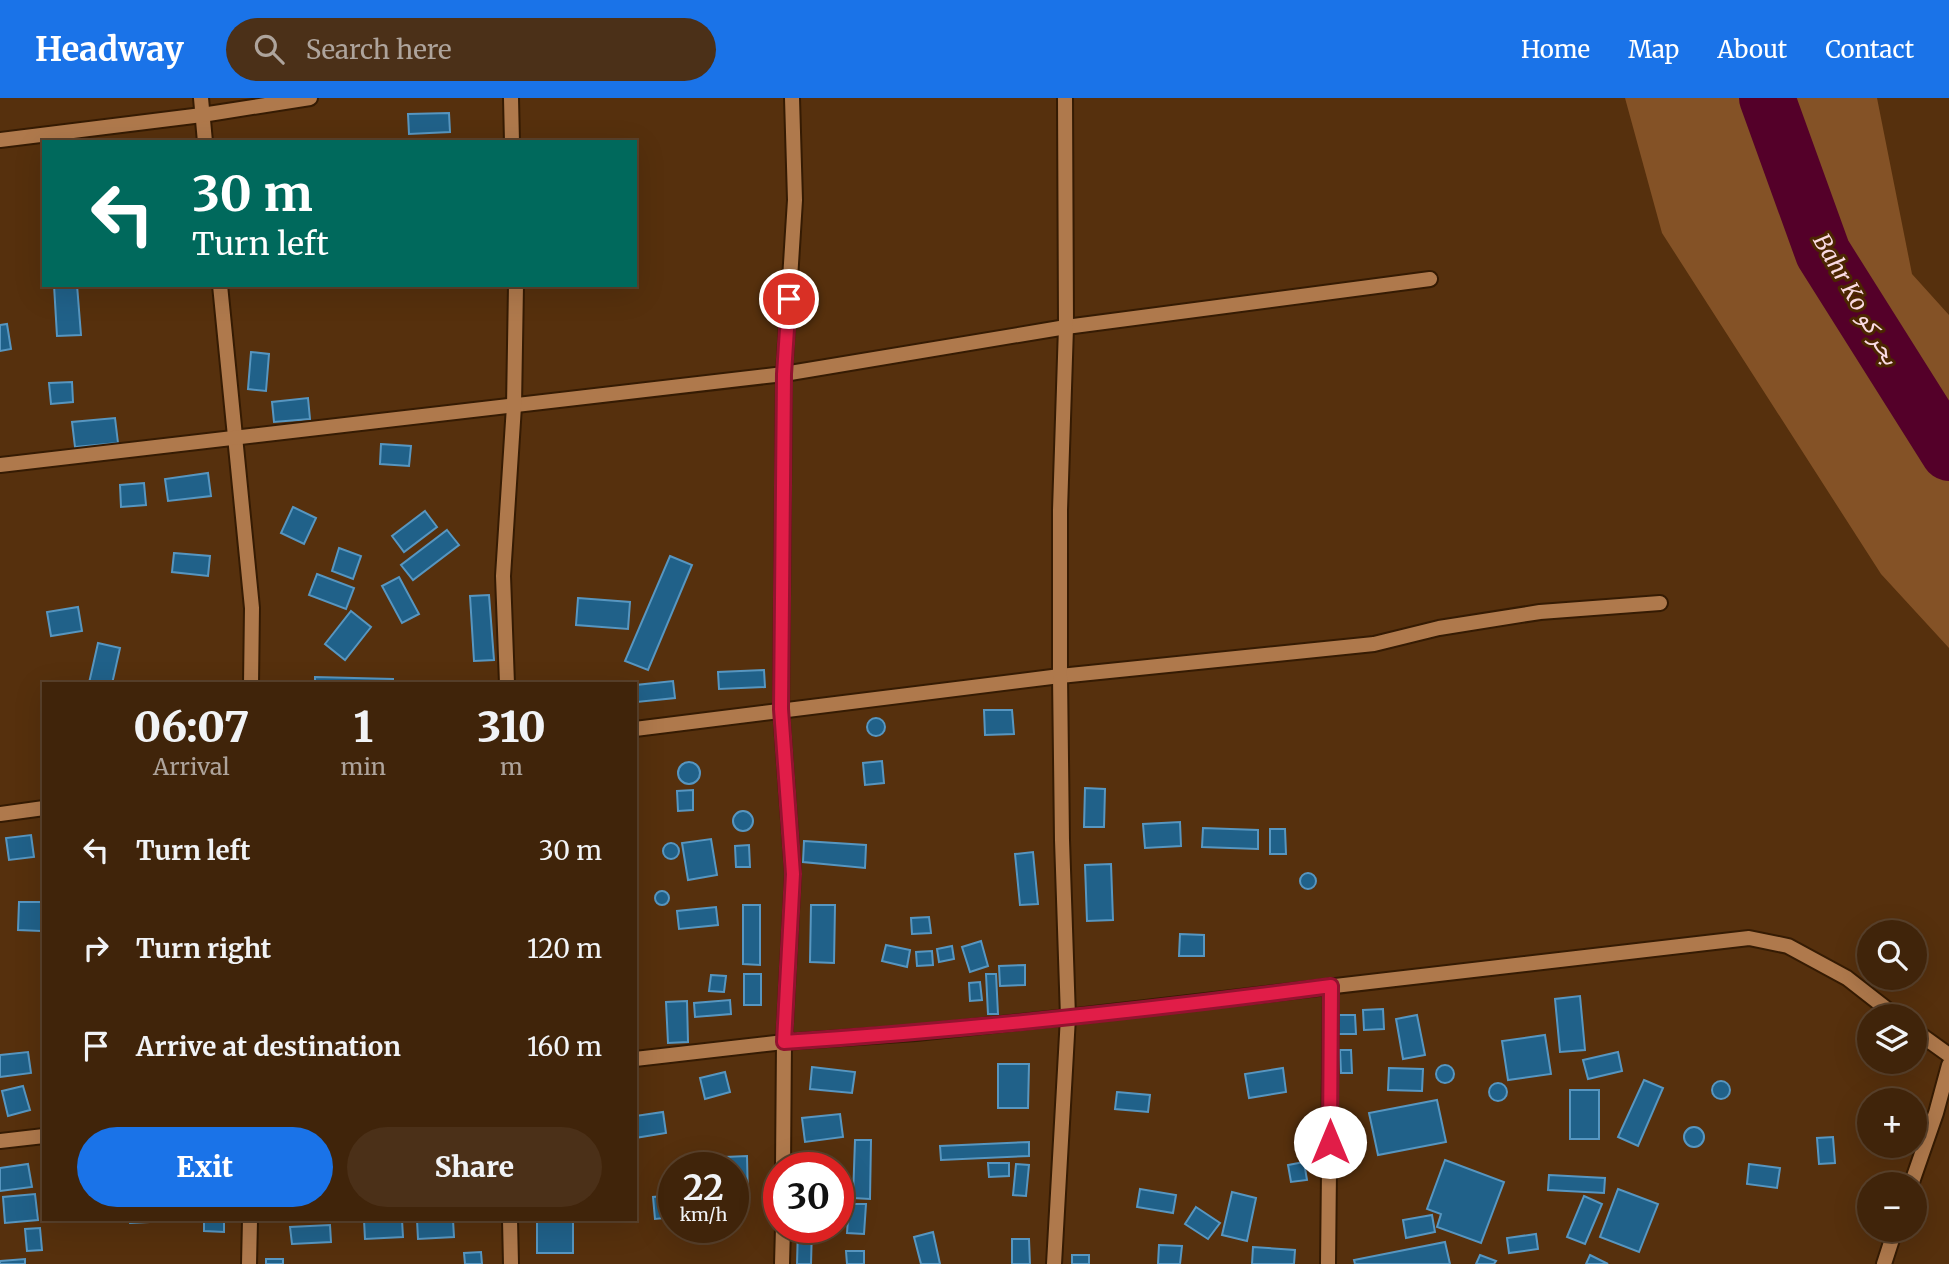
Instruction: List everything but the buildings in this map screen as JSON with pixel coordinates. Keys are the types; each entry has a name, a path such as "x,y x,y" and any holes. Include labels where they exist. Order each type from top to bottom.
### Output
{"street":[{"path":"201,98 205,140"},
{"path":"0,140 202,115 310,98"},
{"path":"511,98 512,140"},
{"path":"783,1152 784,1042 793,874 781,709 784,374 795,200 792,98"},
{"path":"1054,1264 1068,1017 1060,676 1060,510 1066,327 1065,98"},
{"path":"0,465 784,374 1066,327 1430,279"},
{"path":"220,287 251,608 251,682"},
{"path":"507,682 503,576 514,406 516,287"},
{"path":"637,729 1060,676 1374,644 1439,628 1540,612 1660,603"},
{"path":"0,814 42,808"},
{"path":"637,1059 784,1042 916,1033 1068,1017 1749,938 1788,946 1847,978 1880,1004"},
{"path":"1328,1264 1331,986"},
{"path":"1927,1039 1949,1055"},
{"path":"1916,1172 1949,1065"},
{"path":"0,1141 42,1136"},
{"path":"249,1264 250,1221"},
{"path":"510,1221 511,1264"},
{"path":"1884,1264 1891,1242"},
{"path":"782,1264 783,1243"}],"shaded area":[{"path":"1625,98 1877,98 1912,274 1949,315 1949,648 1881,574 1662,233"}],"waterway":[{"name":"Bahr Ko بحر كو","path":"1767,98 1823,253 1949,453"}],"route":[{"path":"789,299 784,374 781,709 793,874 784,1042 916,1033 1205,1003 1331,986 1330,1142"}]}
